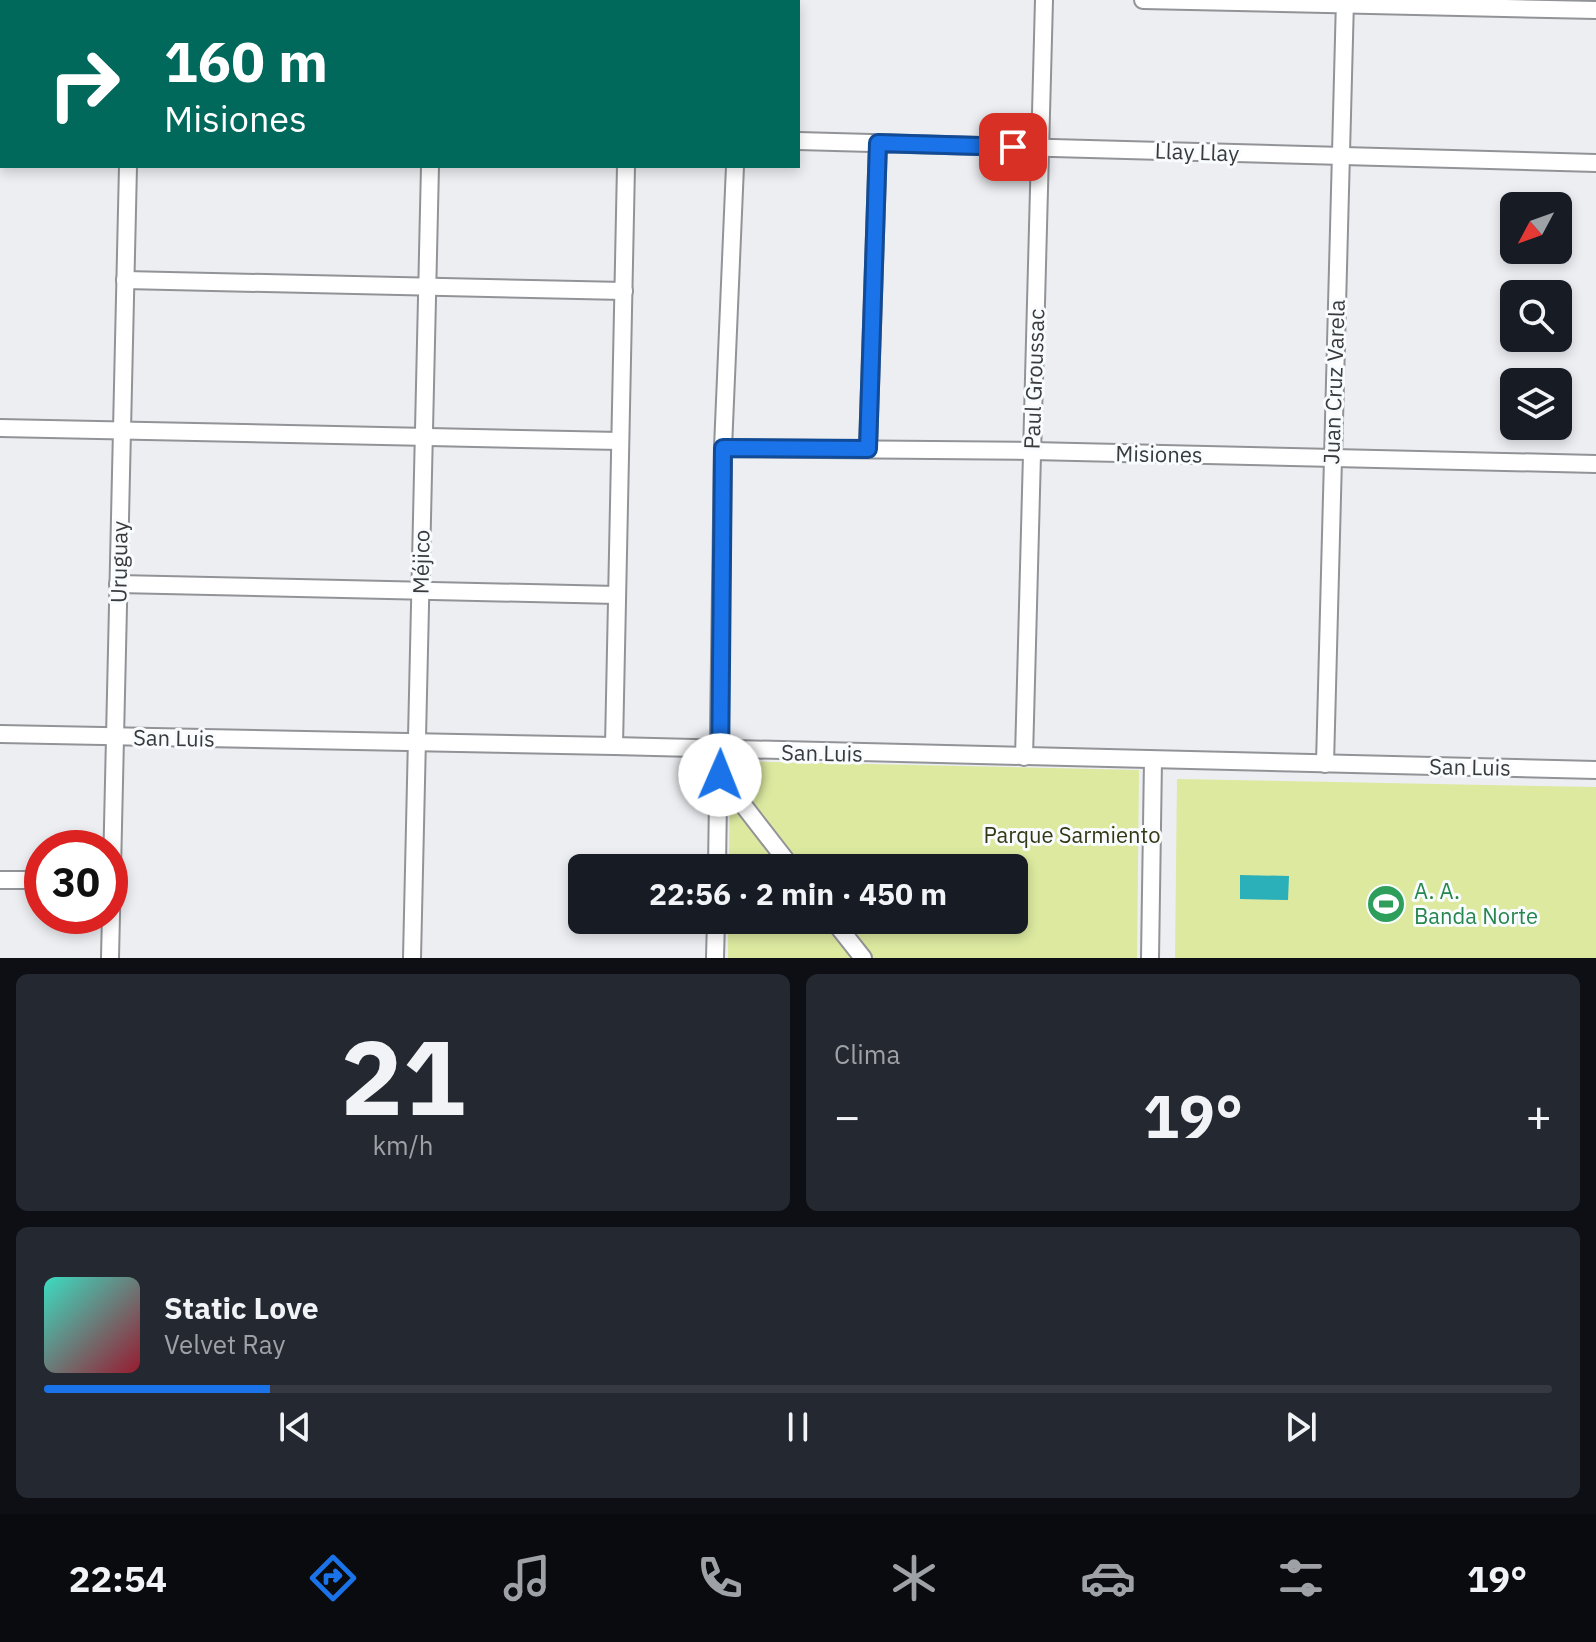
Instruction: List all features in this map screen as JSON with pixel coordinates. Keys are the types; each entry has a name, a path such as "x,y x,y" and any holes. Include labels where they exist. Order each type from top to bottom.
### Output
{"street":[{"name":"Paul Groussac","path":"1024,757 1044,0"},
{"path":"1143,0 1345,2 1596,10"},
{"name":"Juan Cruz Varela","path":"1325,764 1345,2"},
{"name":"Llay Llay","path":"800,141 1596,163"},
{"path":"868,449 878,143"},
{"name":"Uruguay","path":"112,830 128,168"},
{"name":"Méjico","path":"412,958 430,168"},
{"path":"614,746 626,168"},
{"path":"717,854 723,448 735,168"},
{"path":"125,280 624,291"},
{"path":"0,428 620,441"},
{"name":"Misiones","path":"723,448 1032,451 1596,464"},
{"path":"118,584 617,595"},
{"name":"San Luis","path":"0,734 1596,770"},
{"path":"1150,958 1153,760"},
{"path":"720,775 781,854"},
{"path":"0,880 24,880"},
{"name":"Uruguay","path":"110,934 110,958"},
{"path":"715,958 716,934"},
{"path":"844,934 863,958"}],"green space":[{"name":"Parque Sarmiento","path":"730,761 1139,770 1137,958 728,958 728,934 1028,934 1028,854 729,854"},
{"name":"A. A. Banda Norte","path":"1177,779 1596,787 1596,958 1175,958"}],"water":[{"path":"1240,875 1289,876 1288,900 1240,899"}],"place":[{"name":"A. A. Banda Norte","path":"1386,904"}],"route":[{"path":"720,775 723,448 868,449 878,143 1013,147"}]}
